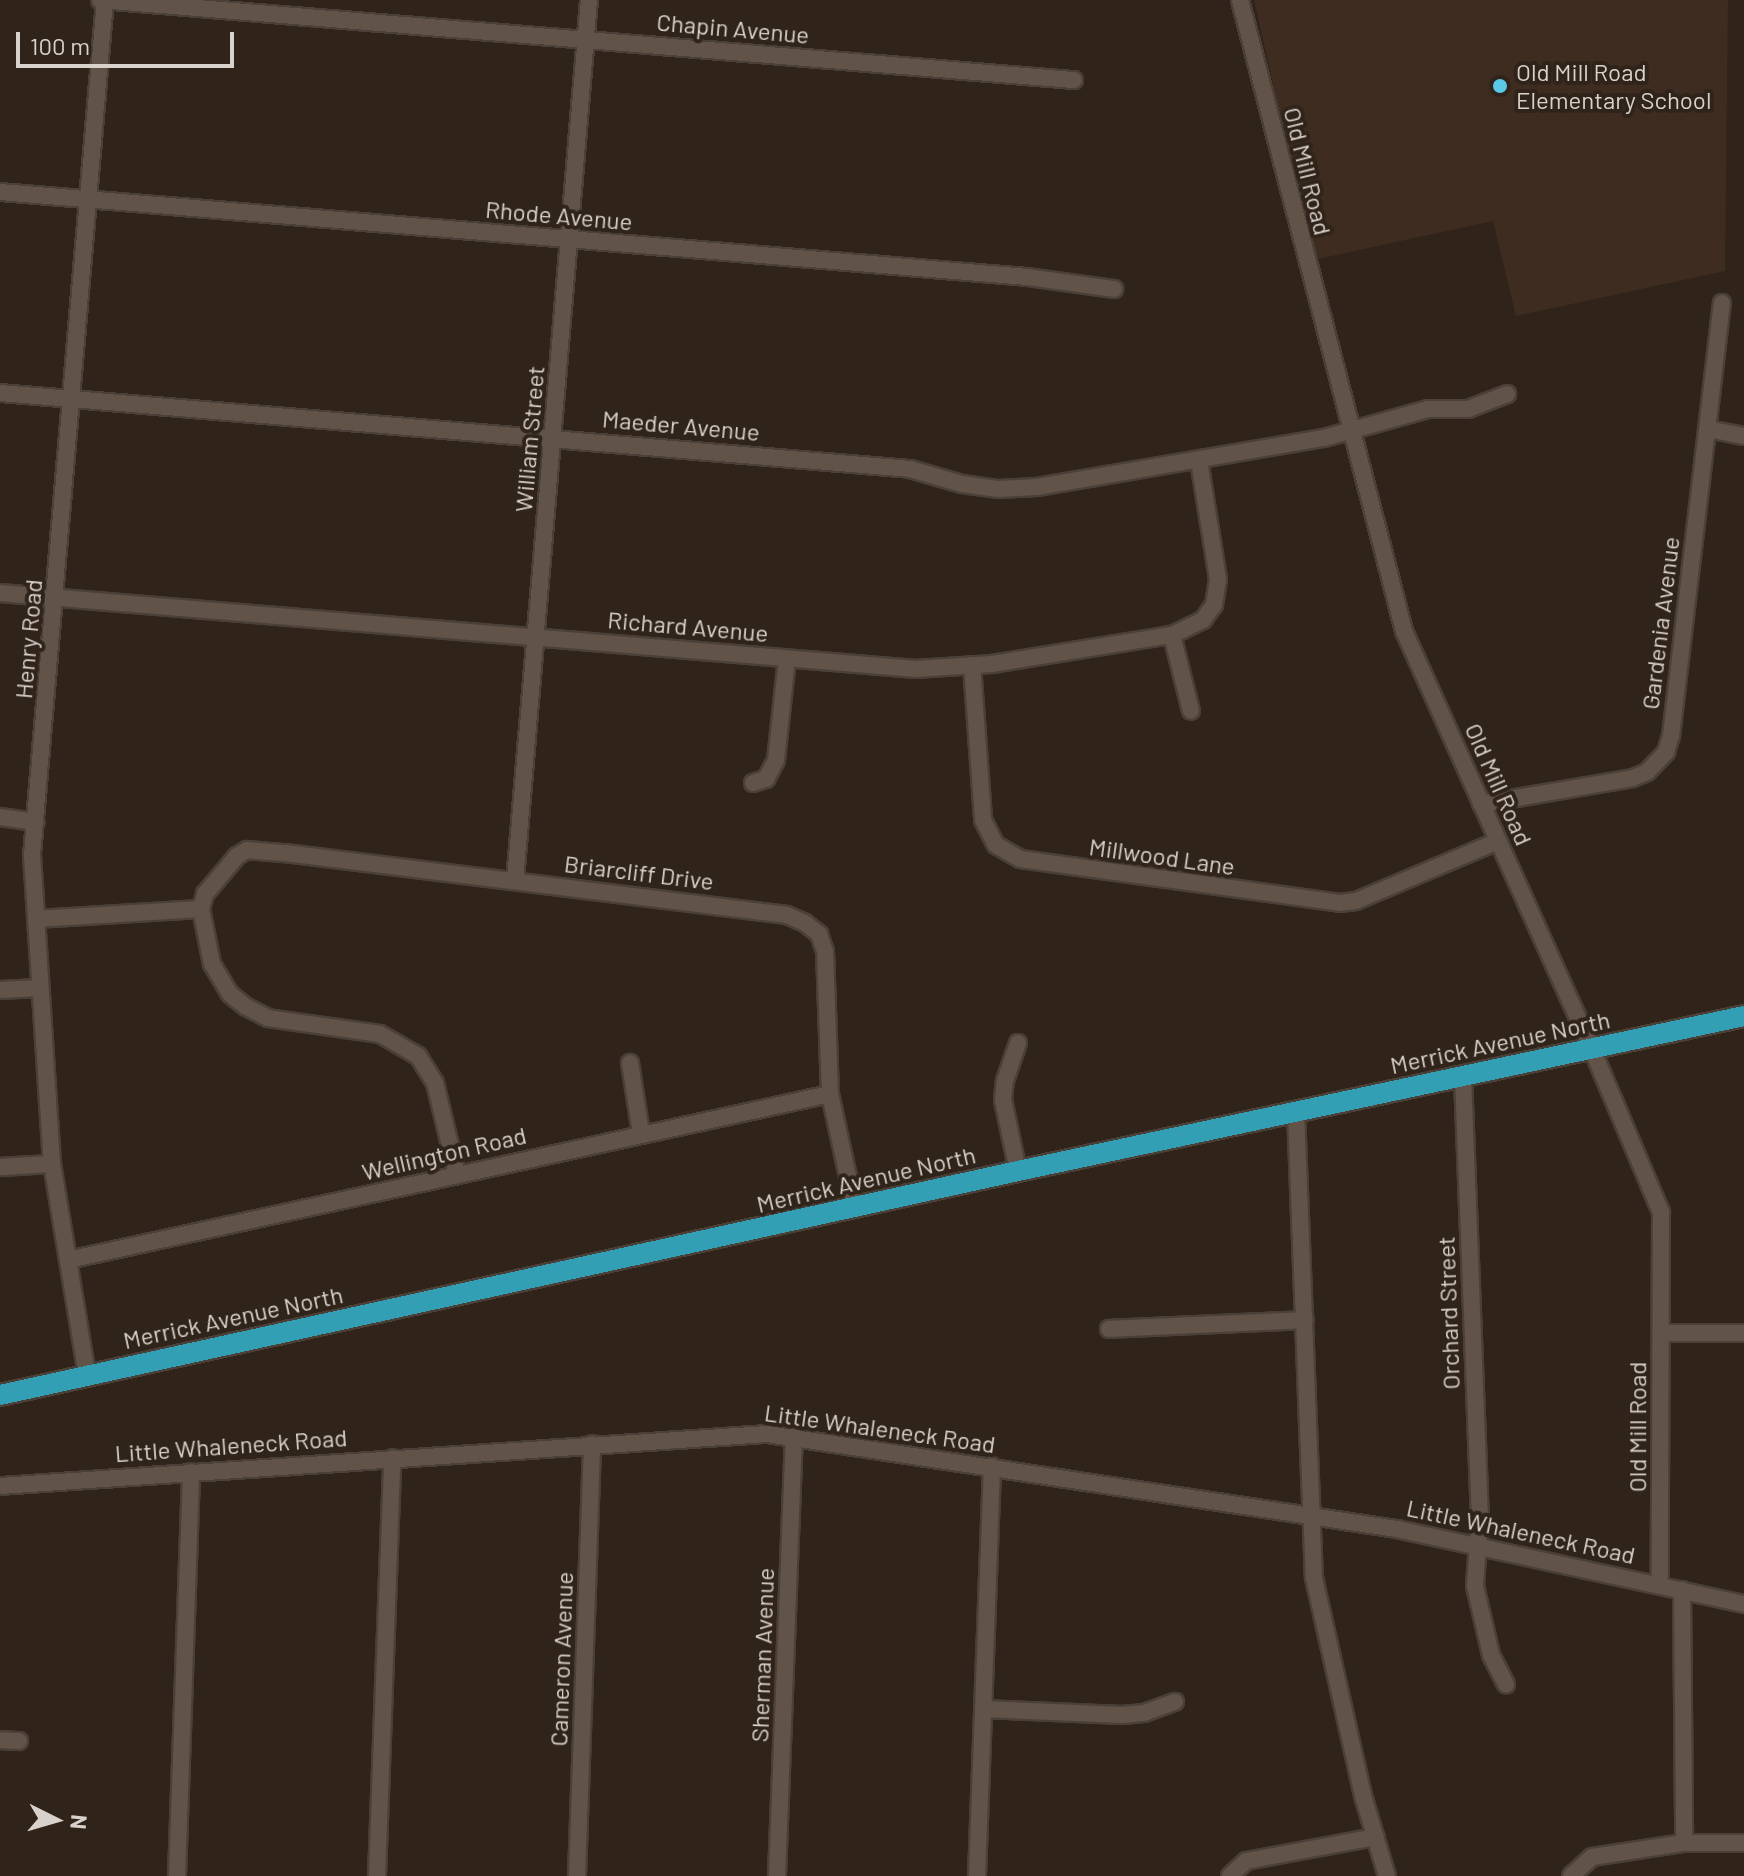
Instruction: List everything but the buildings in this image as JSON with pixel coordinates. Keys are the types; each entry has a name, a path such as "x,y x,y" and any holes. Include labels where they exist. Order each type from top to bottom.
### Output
{"main road":[{"name":"Merrick Avenue North","path":"0,1395 1018,1171 1744,1016"}],"street":[{"name":"Chapin Avenue","path":"103,0 1074,80"},
{"name":"Henry Road","path":"87,1375 52,1164 32,855 89,200 103,0"},
{"name":"William Street","path":"515,881 589,0"},
{"name":"Old Mill Road","path":"1240,0 1404,631 1592,1049 1661,1212 1660,1586"},
{"name":"Rhode Avenue","path":"0,192 1027,277 1114,289"},
{"name":"Gardenia Avenue","path":"1481,804 1633,778 1647,772 1666,752 1722,303"},
{"name":"Maeder Avenue","path":"0,393 910,469 962,484 999,489 1037,487 1324,438 1428,409 1468,409 1507,394"},
{"path":"1708,429 1744,436"},
{"name":"Richard Avenue","path":"0,593 916,669 972,665 1172,635 1203,620 1214,605 1218,590 1199,461"},
{"path":"1172,635 1191,711"},
{"path":"753,783 766,779 776,760 787,659"},
{"name":"Millwood Lane","path":"972,665 983,820 996,845 1020,859 1310,902 1340,903 1356,901 1498,841"},
{"path":"0,817 36,822"},
{"name":"Briarcliff Drive","path":"201,909 205,894 220,874 247,850 787,915 805,923 819,934 825,951 830,1094 855,1209"},
{"path":"36,919 201,909 217,974 230,994 246,1007 268,1018 380,1034 418,1056 435,1083 457,1174"},
{"path":"0,990 39,988"},
{"path":"1018,1043 1005,1080 1003,1100 1018,1171"},
{"path":"630,1063 641,1133"},
{"name":"Orchard Street","path":"1463,1077 1478,1546 1477,1605 1491,1655 1506,1684"},
{"name":"Wellington Road","path":"68,1260 830,1094"},
{"path":"1296,1112 1314,1578 1387,1876"},
{"path":"0,1167 52,1164"},
{"path":"1109,1329 1305,1320"},
{"path":"1661,1333 1744,1333"},
{"name":"Little Whaleneck Road","path":"0,1486 392,1458 401,1460 435,1454 767,1434 1312,1515 1478,1546 1744,1604"},
{"name":"Sherman Avenue","path":"777,1876 794,1436"},
{"name":"Cameron Avenue","path":"577,1876 592,1444"},
{"path":"377,1876 392,1458"},
{"path":"977,1876 992,1466"},
{"path":"177,1876 191,1472"},
{"path":"1682,1590 1684,1843"},
{"path":"983,1709 1122,1715 1144,1713 1175,1702"},
{"path":"0,1740 19,1741"},
{"path":"1230,1876 1246,1861 1376,1837"},
{"path":"1571,1876 1592,1857 1684,1843 1744,1843"}],"shaded area":[{"name":"Old Mill Road Elementary School","path":"1254,0 1728,0 1725,271 1516,316 1493,221 1313,260"}],"place":[{"name":"Old Mill Road Elementary School","path":"1500,86"}]}
